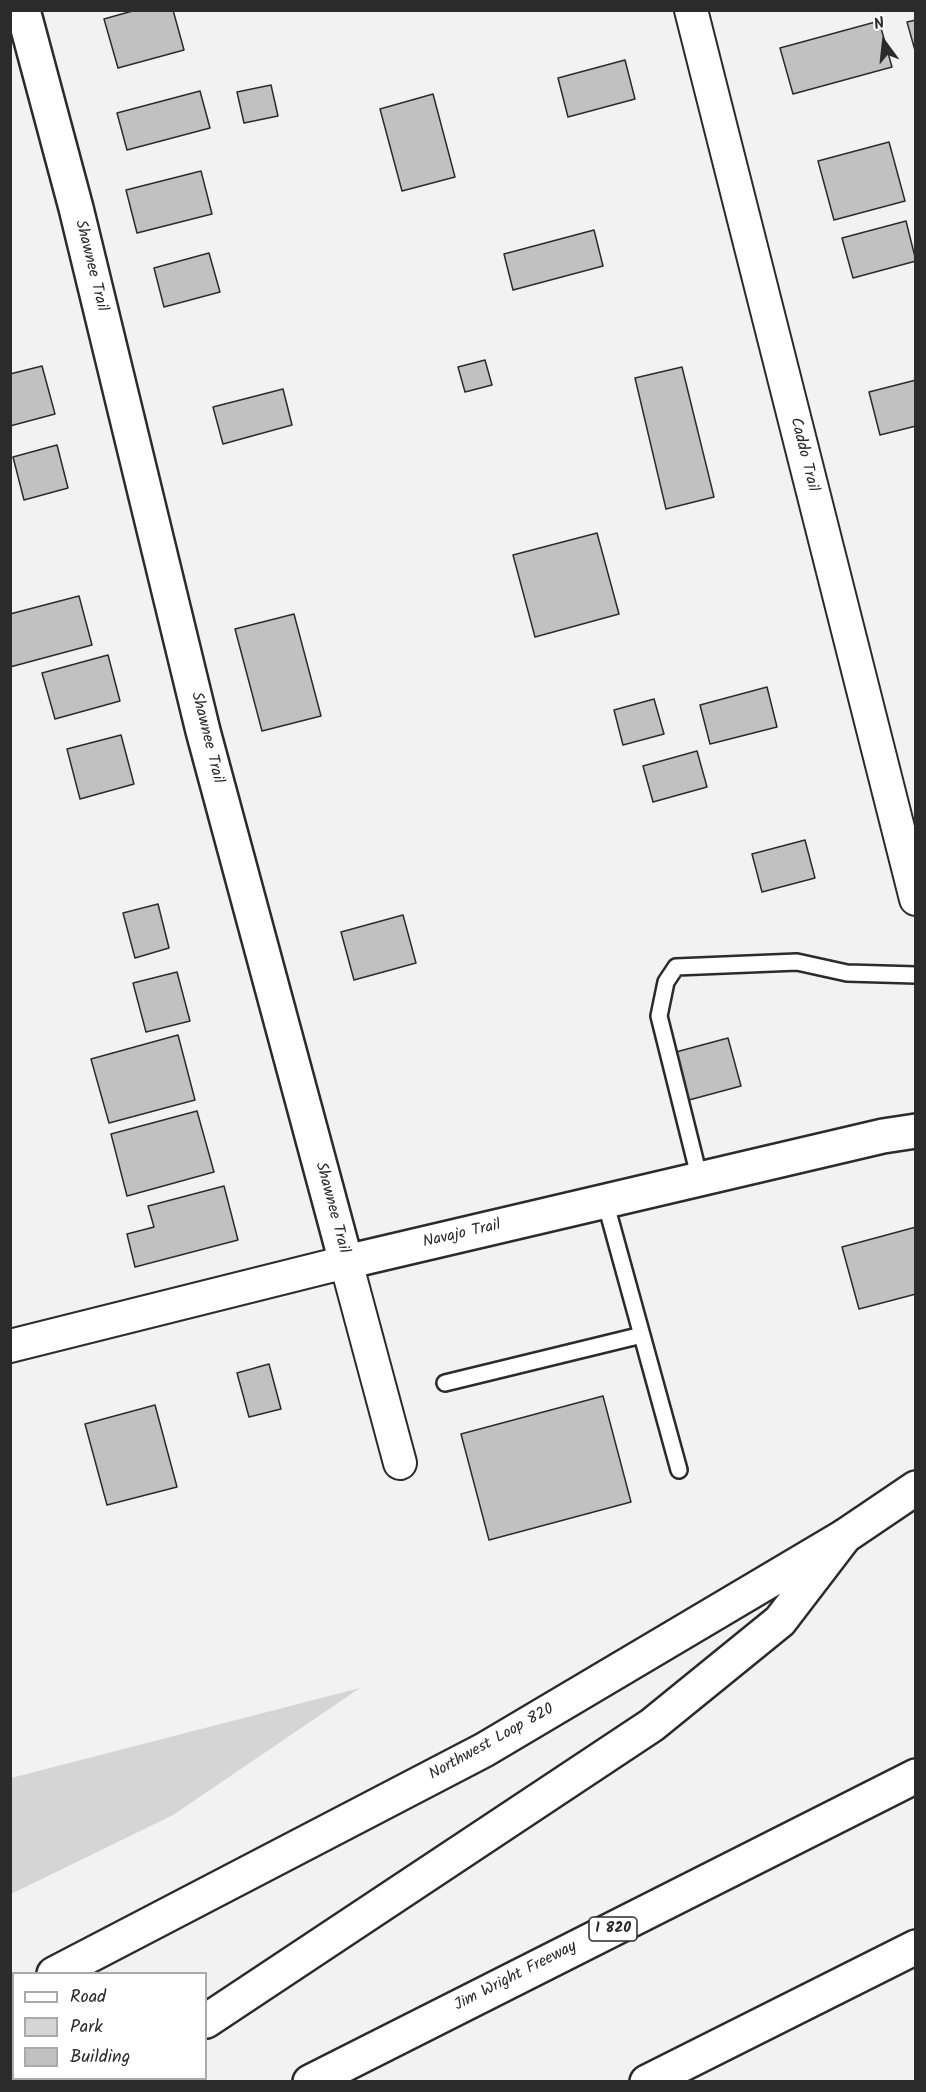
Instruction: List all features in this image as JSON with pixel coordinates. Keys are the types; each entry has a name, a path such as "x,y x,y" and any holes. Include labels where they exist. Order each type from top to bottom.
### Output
{"main road":[{"name":"Shawnee Trail","path":"23,10 76,208 203,731 346,1262"},
{"name":"Navajo Trail","path":"346,1262 883,1136 915,1131"},
{"name":"Northwest Loop 820","path":"58,1972 484,1750 844,1536 915,1488"},
{"path":"207,2020 652,1725 780,1621 844,1536"},
{"name":"Jim Wright Freeway","path":"310,2082 915,1776"},
{"path":"647,2082 915,1947"}],"street":[{"name":"Caddo Trail","path":"692,10 915,898"},
{"name":"Navajo Trail","path":"10,1346 346,1262"},
{"name":"Shawnee Trail","path":"346,1262 400,1463"}],"lane":[{"path":"700,1180 659,1016 666,982 676,967 797,962 847,973 915,975"},
{"path":"605,1202 679,1470"},
{"path":"445,1383 642,1335"}],"green space":[{"path":"360,1688 173,1815 11,1894 11,1778"}],"building":[{"path":"136,10 173,10 184,50 118,68 104,19"},
{"path":"916,20 916,54 907,22"},
{"path":"879,21 892,67 793,94 780,48"},
{"path":"625,60 635,99 568,117 558,78"},
{"path":"271,85 278,116 244,123 237,92"},
{"path":"200,91 210,128 127,150 117,113"},
{"path":"433,94 455,177 402,191 380,109"},
{"path":"889,142 905,201 834,220 818,161"},
{"path":"201,171 212,214 137,233 126,190"},
{"path":"906,221 916,261 853,278 842,238"},
{"path":"594,230 603,266 513,290 504,254"},
{"path":"209,253 220,292 164,307 154,268"},
{"path":"485,360 492,385 465,392 458,367"},
{"path":"42,366 55,414 10,426 10,374"},
{"path":"682,367 714,497 666,509 635,378"},
{"path":"916,380 916,426 880,435 869,392"},
{"path":"283,389 292,425 223,444 213,407"},
{"path":"57,445 68,488 24,500 13,457"},
{"path":"597,533 619,614 535,637 513,555"},
{"path":"79,596 92,645 10,667 10,614"},
{"path":"294,614 321,716 262,731 235,629"},
{"path":"108,655 120,701 55,719 42,673"},
{"path":"767,687 777,727 710,744 700,705"},
{"path":"654,699 664,734 623,745 614,710"},
{"path":"121,735 134,784 80,799 67,749"},
{"path":"697,751 707,787 653,802 643,766"},
{"path":"805,840 815,878 762,892 752,854"},
{"path":"158,904 169,948 135,958 123,913"},
{"path":"403,915 416,963 354,980 341,932"},
{"path":"177,972 190,1021 146,1032 133,983"},
{"path":"178,1035 195,1100 109,1123 91,1059"},
{"path":"728,1038 741,1086 689,1100 676,1052"},
{"path":"197,1111 214,1172 127,1196 111,1134"},
{"path":"224,1186 238,1240 135,1267 127,1234 154,1227 148,1206"},
{"path":"916,1227 916,1294 859,1309 842,1247"},
{"path":"269,1364 281,1409 249,1417 237,1373"},
{"path":"603,1396 631,1502 489,1540 461,1434"},
{"path":"155,1405 177,1487 107,1505 85,1424"}]}
